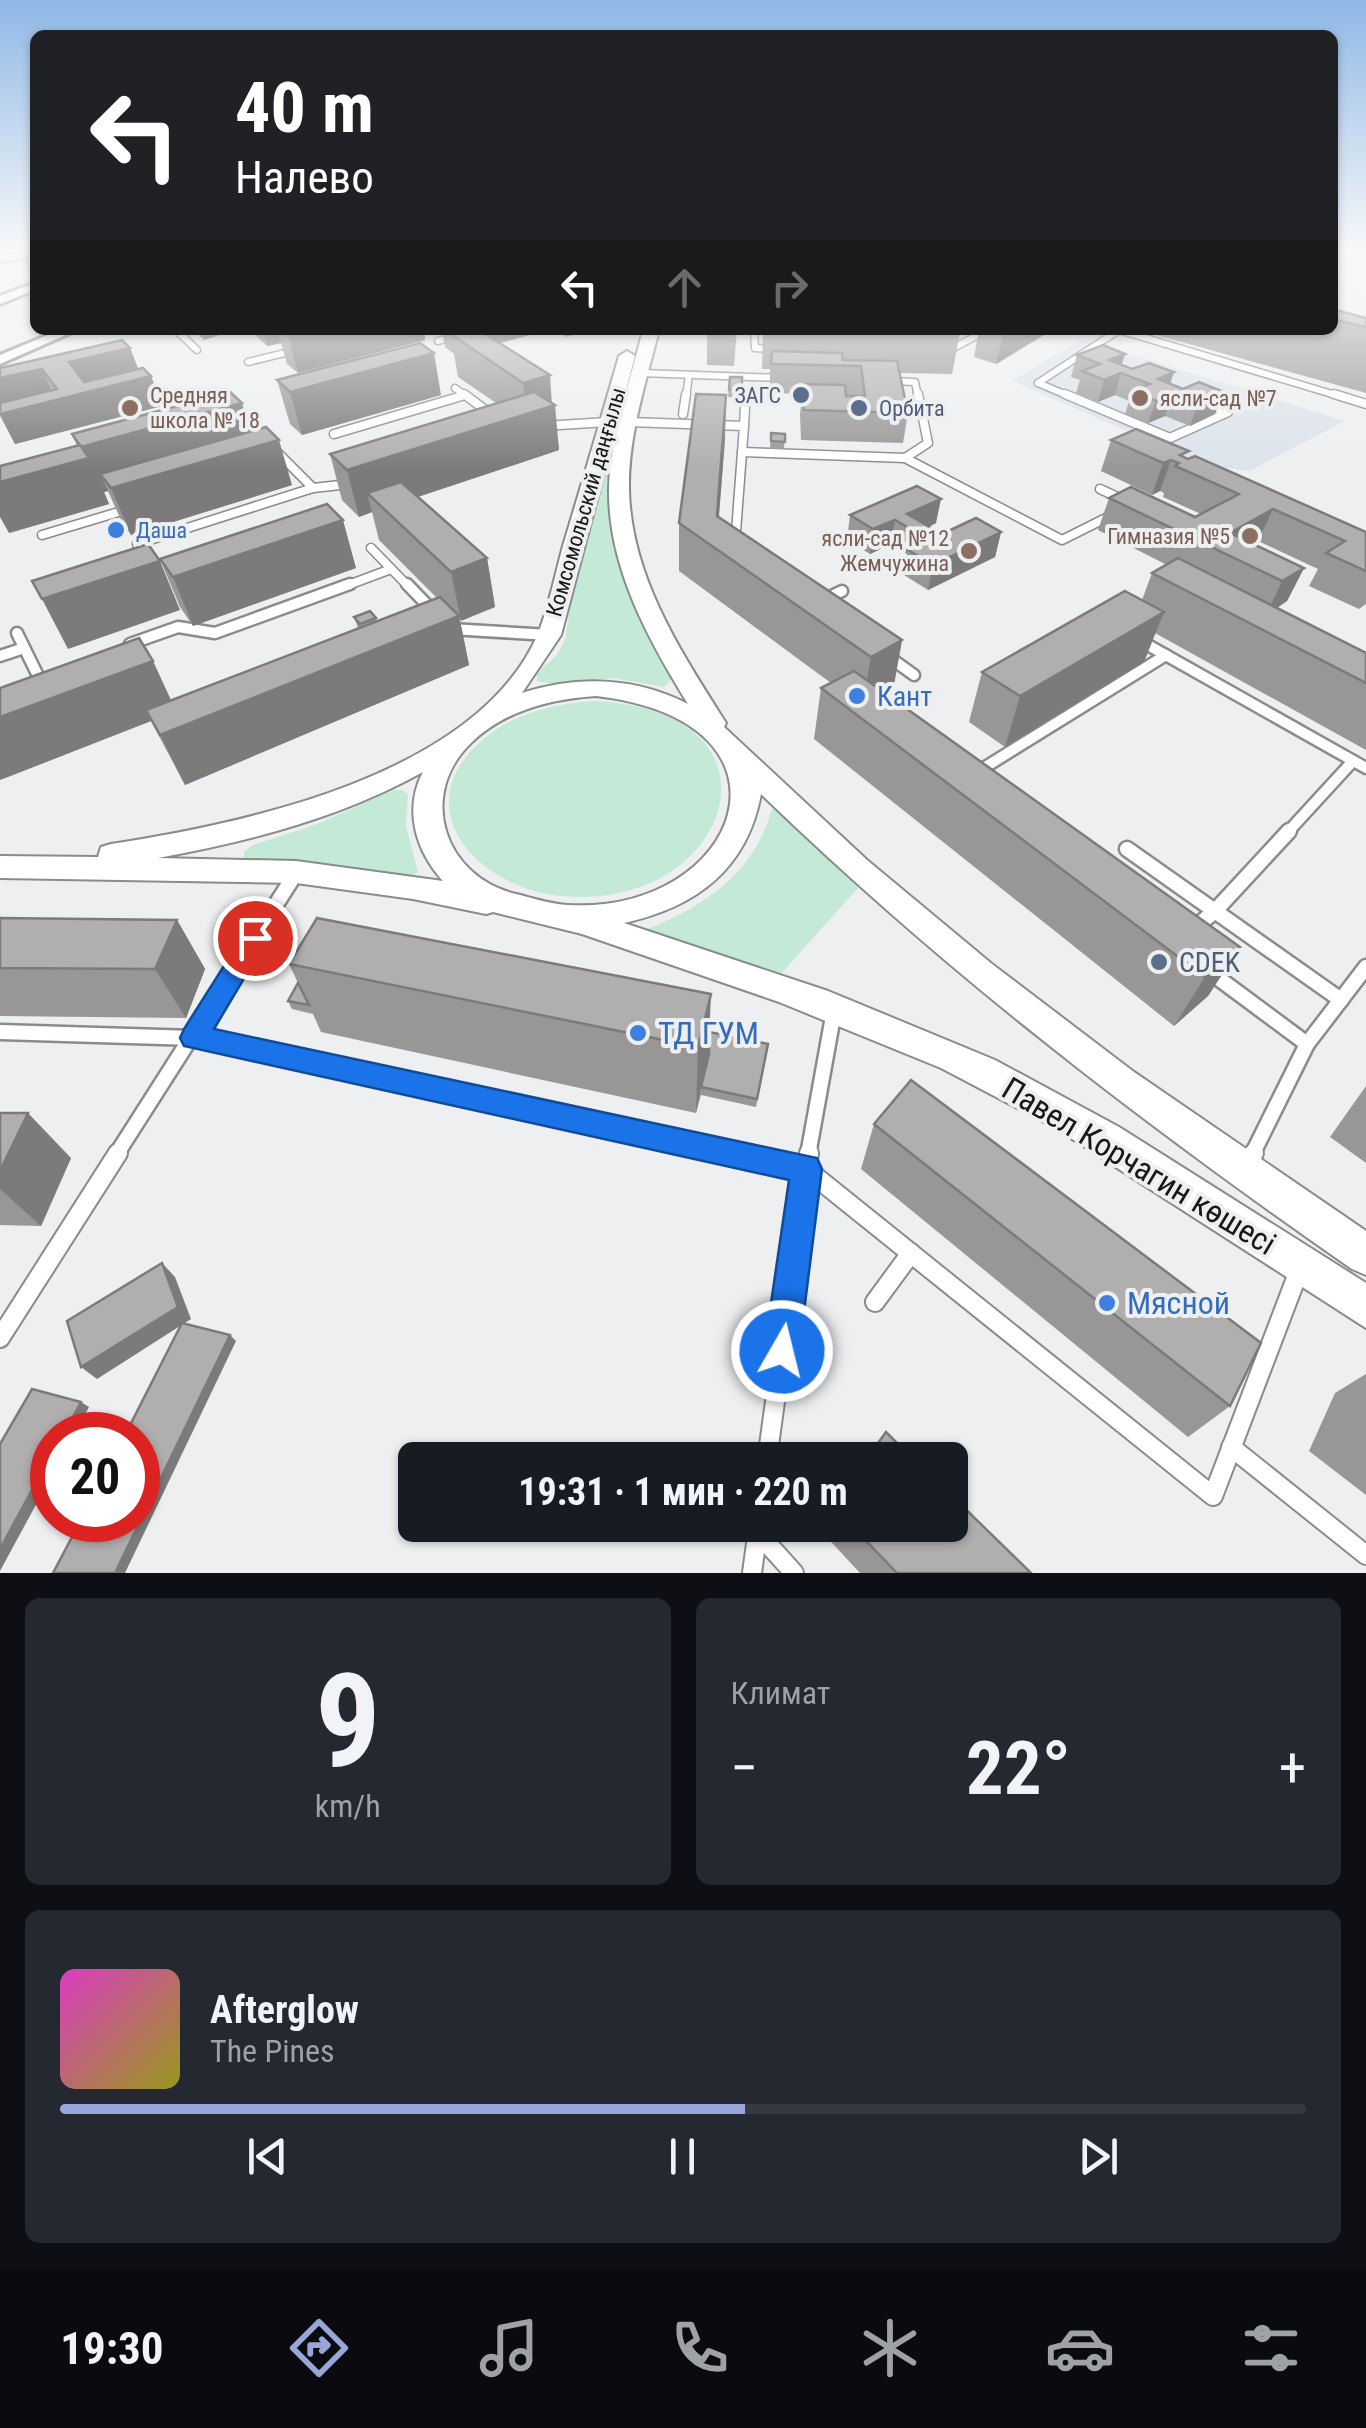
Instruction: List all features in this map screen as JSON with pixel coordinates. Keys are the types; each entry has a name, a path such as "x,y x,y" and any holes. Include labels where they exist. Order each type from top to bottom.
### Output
{"street":[{"path":"0,360 58,335"},
{"name":"Комсомольский даңғылы","path":"633,335 619,422 620,489 632,564 672,658 728,744"},
{"name":"Комсомольский даңғылы","path":"489,716 523,676 549,635 619,422 641,374 650,335"},
{"path":"0,867 296,872 413,887 566,917 617,914 664,899 703,876 730,846 744,814 745,782 728,744 698,716 667,701 614,690 558,692 522,701 489,716 464,735 352,796 286,822 219,838 35,867"},
{"path":"464,735 440,762 427,792 427,825 440,857 466,885 505,906"},
{"name":"Павел Корчагин көшесі","path":"728,744 847,859 978,972 1125,1087 1366,1255"},
{"name":"Павел Корчагин көшесі","path":"566,917 834,1007 963,1062 1065,1114 1366,1307"}],"lane":[{"path":"181,335 196,350"},
{"path":"438,341 460,335"},
{"path":"754,335 755,348 794,349"},
{"path":"928,351 948,352 978,335"},
{"path":"1112,335 1038,382 1170,438 1228,412 1191,398"},
{"path":"1136,335 1366,404"},
{"path":"240,355 251,365 302,348"},
{"path":"1080,356 1098,363"},
{"path":"641,374 783,378"},
{"path":"683,414 689,375"},
{"path":"877,381 915,382 928,443 905,458"},
{"path":"454,388 503,423"},
{"path":"334,434 465,395"},
{"path":"735,551 745,407"},
{"path":"534,426 619,422 744,426"},
{"path":"268,443 313,488"},
{"path":"257,457 276,451"},
{"path":"742,452 905,458 1062,540 1133,504 1100,489"},
{"path":"137,544 313,488 355,483"},
{"path":"42,535 152,502"},
{"path":"371,548 451,629"},
{"path":"126,646 178,628 214,633 392,569"},
{"path":"828,615 813,605 842,592"},
{"path":"433,636 451,629 549,635"},
{"path":"1120,629 1366,768"},
{"path":"18,633 47,694"},
{"path":"0,656 24,648"},
{"path":"885,655 914,675"},
{"path":"958,784 1166,655"},
{"path":"38,677 56,671"},
{"path":"1174,945 1215,911 1353,761"},
{"path":"1128,849 1341,1000"},
{"path":"3,1327 194,1038 296,872"},
{"path":"1203,967 1306,1044"},
{"path":"1244,1172 1306,1044 1366,967"},
{"path":"769,1442 806,1169 834,1007"},
{"path":"0,1032 194,1038 806,1169 1212,1496 1301,1266"},
{"path":"876,1302 910,1253"},
{"path":"1231,1447 1366,1555"},
{"path":"752,1573 756,1542"},
{"path":"769,1542 794,1573"}],"shaded area":[{"path":"1082,339 1345,421 1249,471 1206,465 1012,381"}],"green space":[{"path":"619,416 625,416 614,470 674,676 664,687 613,678 557,685 537,681 537,673 556,656 565,640 573,591"},
{"path":"593,701 659,713 700,738 719,772 718,810 699,847 663,876 614,894 553,895 523,887 496,874 458,836 450,812 451,787 462,762 498,728 537,711"},
{"path":"394,790 403,790 408,795 406,826 418,872 406,879 250,864 244,859 244,852 253,845 317,824"},
{"path":"772,809 784,815 858,888 778,977 649,939 647,929 708,898 740,869 764,832"}],"building":[{"path":"452,335 487,335 550,375 523,383"},
{"path":"122,340 130,348 69,362 84,382 143,368 151,376 0,414 0,403 57,389 42,369 0,378 0,368"},
{"path":"420,343 434,353 290,392 277,380"},
{"path":"1103,345 1125,354 1109,360 1132,369 1149,363 1174,372 1158,379 1183,389 1199,382 1224,392 1198,403 1173,393 1156,401 1132,391 1150,384 1121,373 1104,380 1082,371 1100,364 1077,355"},
{"path":"772,351 842,353 843,360 897,361 908,413 804,410 803,384 845,385 846,396 865,396 861,366 771,364"},
{"path":"730,377 742,377 742,390 729,390"},
{"path":"230,392 242,403 81,447 72,434"},
{"path":"534,392 555,405 347,470 330,454"},
{"path":"696,394 726,395 717,516 902,640 871,657 679,523"},
{"path":"266,427 279,440 111,488 100,474"},
{"path":"1136,429 1189,451 1180,455 1188,459 1195,456 1366,532 1366,571 1326,553 1345,541 1273,509 1230,533 1304,568 1282,581 1109,498 1131,487 1195,517 1239,494 1175,466 1179,463 1163,463 1111,440"},
{"path":"771,433 785,434 785,442 771,441"},
{"path":"80,445 89,458 0,482 0,466"},
{"path":"401,482 487,558 451,572 367,493"},
{"path":"917,486 941,499 907,514 942,534 976,518 1001,532 933,565 908,550 929,540 895,520 873,529 850,515"},
{"path":"327,504 343,520 173,577 160,559"},
{"path":"148,544 160,561 42,599 32,581"},
{"path":"1178,558 1366,653 1366,683 1152,573"},
{"path":"1125,591 1164,612 1020,696 982,672"},
{"path":"440,597 459,616 160,735 146,710"},
{"path":"370,611 376,618 360,624 354,617"},
{"path":"139,638 153,661 0,717 0,688"},
{"path":"854,671 1240,947 1205,977 821,688"},
{"path":"0,918 177,920 155,969 0,968"},
{"path":"317,918 711,994 698,1047 289,964"},
{"path":"298,983 309,1005 288,1001"},
{"path":"709,1032 768,1044 757,1099 701,1087 709,1054"},
{"path":"911,1080 1261,1343 1230,1406 874,1124"},
{"path":"0,1113 28,1113 0,1171"},
{"path":"162,1263 178,1307 81,1367 67,1321"},
{"path":"182,1323 230,1335 160,1480 160,1412 137,1412"},
{"path":"32,1389 81,1402 76,1412 30,1412 30,1494 0,1549 0,1444"},
{"path":"886,1432 896,1442 879,1442"},
{"path":"968,1512 1031,1573 897,1573 867,1542 968,1542"},
{"path":"69,1542 130,1542 115,1573 53,1573"}],"place":[{"name":"ЗАГС","path":"801,395"},
{"name":"ясли-сад №7","path":"1140,398"},
{"name":"Средняя школа № 18","path":"130,408"},
{"name":"Орбита","path":"859,408"},
{"name":"Даша","path":"116,530"},
{"name":"Гимназия №5","path":"1250,536"},
{"name":"ясли-сад №12 Жемчужина","path":"969,551"},
{"name":"Кант","path":"857,696"},
{"name":"CDEK","path":"1159,962"},
{"name":"ТД ГУМ","path":"638,1033"},
{"name":"Мясной","path":"1107,1303"}],"route":[{"path":"255,938 194,1038 806,1169 782,1351"}]}
